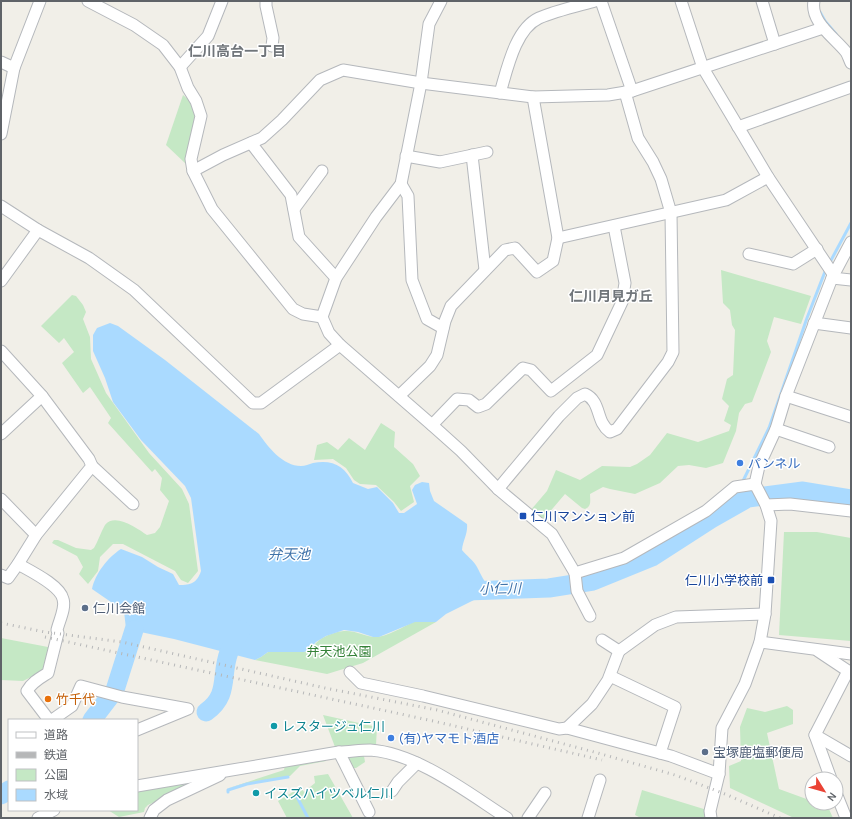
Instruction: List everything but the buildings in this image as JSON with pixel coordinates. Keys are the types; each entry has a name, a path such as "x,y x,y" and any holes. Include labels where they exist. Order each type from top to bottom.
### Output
{"street":[{"path":"1,134 14,68 40,1"},
{"path":"88,1 134,25 163,44 180,67 188,88 196,101 201,116 192,159 193,171 212,210 293,309 303,314 322,317"},
{"path":"180,67 208,36 222,1"},
{"path":"266,1 273,38 272,46"},
{"path":"441,1 429,24 421,83 401,184 376,217 336,278 322,317 329,333 340,346 461,451 498,489 552,534 575,573 576,590 590,616"},
{"path":"500,92 516,43 526,28 538,19 595,1"},
{"path":"498,489 559,416 577,398 585,394 591,397 595,402 600,419 605,428 610,432 617,429 668,362 673,352 671,213 653,162 638,138 629,91 601,1"},
{"path":"681,1 703,68 768,177 833,275 851,280"},
{"path":"762,1 775,44"},
{"path":"814,1 813,9 823,28 847,53 851,63"},
{"path":"193,171 262,138 282,120 320,80 343,70 421,83 533,97 608,95 629,91 703,68 823,28"},
{"path":"1,62 14,68"},
{"path":"738,127 851,87"},
{"path":"399,396 430,366 437,355 443,328 451,306 484,270 505,250 515,248 537,272 553,261 558,238 533,97"},
{"path":"251,143 291,195 300,236 336,278"},
{"path":"406,156 440,162 487,152"},
{"path":"472,155 484,270"},
{"path":"294,209 322,171"},
{"path":"558,238 726,200 768,177"},
{"path":"401,184 408,196 412,280 427,319 443,328"},
{"path":"1,206 38,230 89,258 134,290 253,403 261,403 340,346"},
{"path":"432,425 457,399 469,400 478,407 486,404 523,368 531,370 551,391 597,355 622,302 625,283 614,226"},
{"path":"1,281 38,230"},
{"path":"711,818 710,810 719,774 722,728 745,684 760,642 765,614 771,521 765,503 753,486 758,466 776,429 786,396 833,275 851,242"},
{"path":"750,254 793,264 816,249"},
{"path":"814,323 851,328"},
{"path":"1,351 42,396 89,459 92,466 133,504"},
{"path":"1,434 42,396"},
{"path":"786,396 851,417"},
{"path":"776,429 829,448"},
{"path":"1,574 8,578 36,535 92,466"},
{"path":"575,573 624,558 706,511 735,487 753,486"},
{"path":"1,499 36,535"},
{"path":"765,503 790,504 851,511"},
{"path":"18,564 47,582 60,593 63,599 64,607 57,630 48,673 34,682 27,691 49,719"},
{"path":"567,728 592,704 610,676 619,651 655,625 676,617 765,614"},
{"path":"602,640 619,651"},
{"path":"760,642 851,654"},
{"path":"816,649 850,672 815,735 828,771"},
{"path":"350,672 361,683 559,728 567,728 660,753 719,774"},
{"path":"610,676 676,707 660,753"},
{"path":"52,719 72,706 81,686 122,697 188,709 138,730"},
{"path":"815,735 851,756"},
{"path":"138,786 339,752 370,750 397,756 417,763 458,787 494,814 507,818"},
{"path":"339,752 369,812"},
{"path":"392,791 398,782 417,763"},
{"path":"150,818 154,810 166,800 230,771"},
{"path":"588,818 600,780"},
{"path":"528,818 545,793"},
{"path":"38,818 52,811"}],"green space":[{"path":"183,95 190,101 196,117 186,164 166,145"},
{"path":"721,270 811,296 801,324 774,317 767,341 771,352 752,402 745,404 739,413 736,431 723,463 706,468 689,465 678,466 660,483 635,494 603,487 590,494 590,505 585,509 565,494 542,521 530,511 547,491 556,470 580,480 602,466 630,467 637,464 650,455 667,433 698,442 729,431 731,425 724,421 729,406 722,399 727,379 733,375 735,330 732,325 730,310 723,303"},
{"path":"72,295 76,296 86,312 83,319 90,337 91,359 106,393 149,453 182,489 189,504 198,571 188,583 181,580 175,571 123,544 113,544 100,557 98,571 88,584 79,574 83,567 77,556 52,543 54,540 58,540 76,548 91,550 94,548 105,525 109,521 115,520 126,523 147,535 155,533 160,527 169,501 160,490 162,478 155,469 152,472 108,423 111,418 90,387 83,393 62,363 74,352 64,338 59,343 41,326"},
{"path":"381,423 395,432 394,447 413,464 420,476 410,486 414,502 401,511 376,485 360,484 354,480 346,468 333,459 314,460 317,445 327,442 338,450 349,438 365,450"},
{"path":"784,532 817,532 851,538 851,641 779,635"},
{"name":"弁天池公園","path":"415,621 436,622 363,663 327,674 255,660 268,652 304,652 322,638 336,632 348,631 379,637"},
{"path":"1,638 48,647 48,667 23,681 1,680"},
{"path":"787,706 793,710 793,724 767,733 779,789 804,798 804,811 830,811 833,818 794,818 730,788 729,766 741,761 740,727 747,708 765,712"},
{"path":"323,715 377,727 376,745 335,747"},
{"path":"348,756 364,756 365,762 356,768 349,768 346,761"},
{"path":"326,759 326,761 300,766 290,776 247,783 226,789 284,770 285,765"},
{"path":"328,774 353,818 287,818 278,801 301,787 304,792 315,783 314,776"},
{"path":"189,782 191,785 148,805 144,812 119,817 110,811 138,811 138,792"},
{"path":"642,790 707,810 706,818 641,818 635,815"}],"water":[{"name":"弁天池","path":"110,323 118,326 165,360 259,434 271,450 288,463 301,466 326,462 337,465 346,472 353,483 368,489 377,487 393,503 399,513 404,513 417,504 412,490 415,485 422,482 429,483 434,501 467,524 467,531 462,550 476,565 489,586 492,587 493,595 480,597 446,614 436,622 415,622 379,637 344,630 326,636 316,642 309,650 304,652 268,652 255,660 174,639 126,629 124,611 92,589 99,572 116,552 121,549 142,557 173,574 179,585 195,581 201,571 191,498 185,486 141,440 113,402 105,378 93,351 93,335 97,328"}],"waterway":[{"path":"820,12 825,21 836,34"},
{"path":"829,264 851,223"},
{"path":"742,483 769,428 807,318 826,269"},
{"path":"733,507 739,490"},
{"name":"小仁川","path":"467,591 549,588 593,581 652,557 711,519 748,498 803,491 851,499"},
{"path":"93,719 115,690 134,630"},
{"name":"小仁川","path":"206,712 214,706 221,692 226,661 229,652 241,630"},
{"path":"228,792 228,790 247,784 288,777"},
{"name":"小仁川","path":"1,795 8,791"},
{"path":"297,797 308,818"}],"railway":[{"path":"1,623 45,632 122,642 325,688 437,710 675,775 725,794 780,818"},
{"path":"45,637 433,721 602,760"}],"place":[{"name":"パンネル","path":"740,463"},
{"name":"仁川マンション前","path":"523,516"},
{"name":"仁川小学校前","path":"771,580"},
{"name":"仁川会館","path":"85,608"},
{"name":"竹千代","path":"48,699"},
{"name":"レスタージュ仁川","path":"274,726"},
{"name":"(有)ヤマモト酒店","path":"391,738"},
{"name":"宝塚鹿塩郵便局","path":"705,752"},
{"name":"イスズハイツベル仁川","path":"256,793"}],"district":[{"name":"仁川高台一丁目","path":"237,51"},
{"name":"仁川月見ガ丘","path":"611,296"}]}
